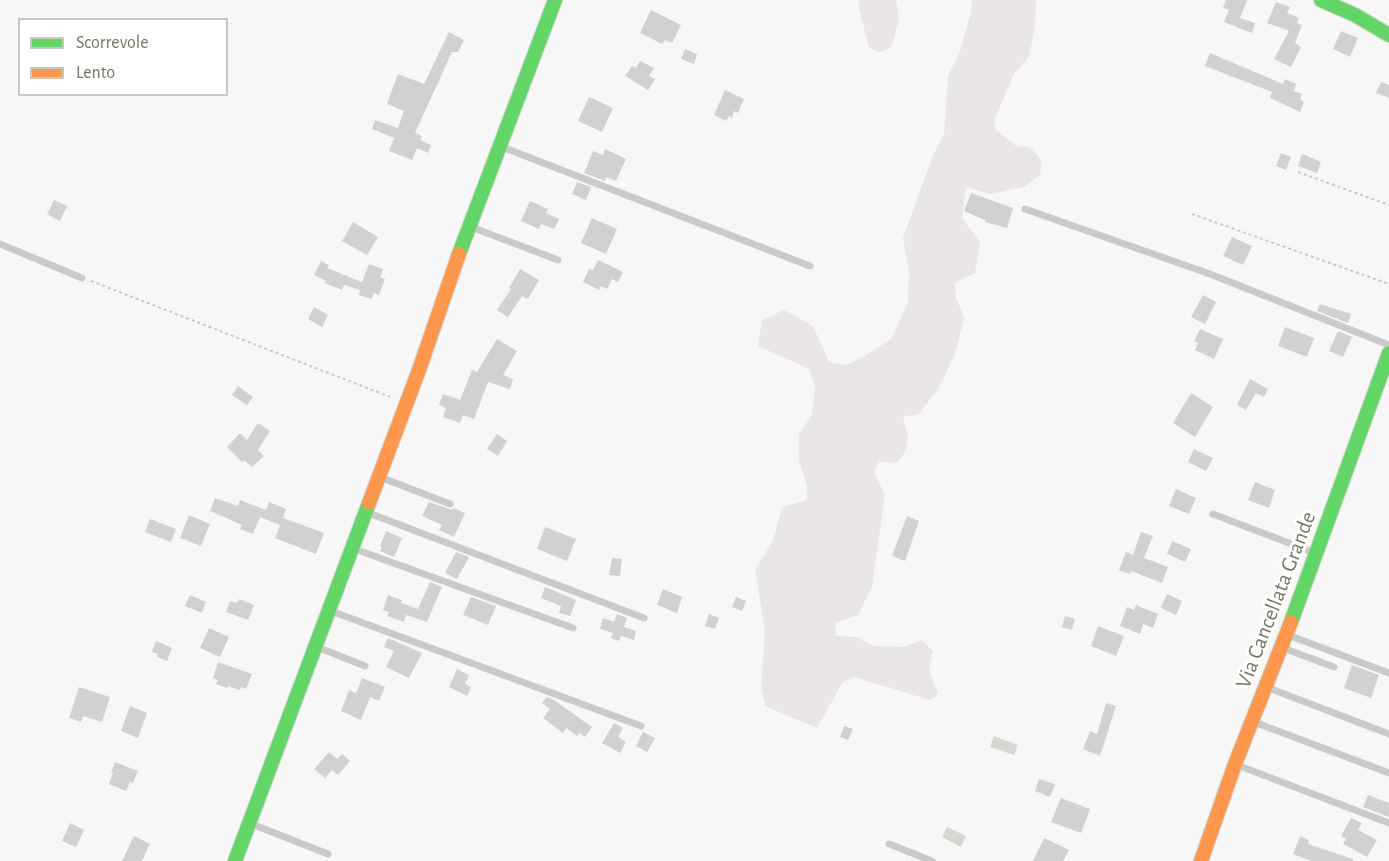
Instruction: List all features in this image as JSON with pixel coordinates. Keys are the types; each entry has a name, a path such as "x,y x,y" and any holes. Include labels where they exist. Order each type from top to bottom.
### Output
{"street":[{"path":"235,861 555,0"},
{"path":"1321,0 1355,15 1389,35"},
{"name":"Via Cancellata Grande","path":"1201,861 1389,353"}],"lane":[{"path":"500,146 810,266"},
{"path":"1025,209 1210,274 1389,345"},
{"path":"469,227 558,260"},
{"path":"0,244 82,278"},
{"path":"378,477 450,504"},
{"path":"366,512 644,618"},
{"path":"1213,514 1316,554"},
{"path":"351,547 573,628"},
{"path":"329,610 640,726"},
{"path":"1284,641 1334,667"},
{"path":"1284,641 1389,673"},
{"path":"316,646 364,666"},
{"path":"1266,687 1389,734"},
{"path":"1252,722 1389,773"},
{"path":"1235,764 1389,822"},
{"path":"249,823 328,854"},
{"path":"889,844 932,861"}],"path":[{"path":"1298,172 1389,205"},
{"path":"1192,214 1389,284"},
{"path":"82,278 407,403"}],"shaded area":[{"path":"859,0 896,0 899,18 892,46 885,51 878,52 869,48"},
{"path":"972,0 1036,0 1035,25 1029,57 1014,74 994,121 996,130 1016,146 1030,147 1042,161 1040,175 1024,187 990,194 966,187 962,218 980,242 975,273 955,283 956,297 964,318 956,351 939,388 919,414 903,417 908,437 905,452 897,463 879,462 874,472 885,495 872,587 858,615 835,623 836,636 856,637 874,646 903,647 922,640 933,651 929,670 938,694 930,700 854,677 843,682 817,728 765,706 761,687 765,631 755,569 773,541 782,507 807,500 807,486 799,461 799,434 812,415 815,386 809,369 758,346 762,320 784,310 813,326 829,362 846,365 891,339 908,303 909,272 903,238 933,155 944,134 948,76 960,51"},
{"path":"994,736 1018,745 1014,755 990,747"},
{"path":"947,827 966,836 961,847 942,837"}],"building":[{"path":"1226,0 1247,0 1240,18 1255,23 1252,33 1224,22 1229,10 1223,8"},
{"path":"1276,2 1290,7 1287,13 1299,18 1297,23 1302,25 1295,43 1301,47 1291,67 1274,59 1289,31 1267,23"},
{"path":"651,10 681,25 672,43 665,40 662,44 640,33"},
{"path":"1341,31 1358,38 1350,57 1333,49"},
{"path":"449,32 464,40 458,52 452,52 415,133 422,136 420,140 431,145 428,153 417,148 412,160 389,151 394,138 372,129 375,120 398,128 404,111 387,104 398,74 424,84"},
{"path":"685,49 697,54 694,64 681,59"},
{"path":"1210,53 1283,84 1285,79 1296,84 1294,91 1302,94 1300,100 1304,102 1300,112 1270,98 1272,92 1205,66"},
{"path":"640,61 654,68 649,76 655,79 648,90 625,76 632,66 636,68"},
{"path":"1381,82 1389,85 1389,98 1376,93"},
{"path":"725,90 744,99 738,113 734,111 732,118 729,116 726,121 714,115"},
{"path":"589,97 613,108 602,132 578,121"},
{"path":"605,149 626,159 616,181 606,177 605,181 584,173 593,151 603,155"},
{"path":"1281,153 1291,157 1286,170 1276,166"},
{"path":"1302,154 1321,162 1317,173 1298,166"},
{"path":"577,182 591,187 586,200 572,194"},
{"path":"971,193 1013,208 1007,228 985,222 964,211"},
{"path":"54,200 67,206 60,221 47,214"},
{"path":"530,201 548,209 546,213 559,219 554,229 541,224 539,229 521,221"},
{"path":"592,218 617,229 606,254 581,243"},
{"path":"353,222 378,237 367,255 342,241"},
{"path":"1232,237 1252,246 1243,265 1223,256"},
{"path":"598,260 623,272 618,282 612,279 607,289 601,286 599,290 583,282 589,269 593,270"},
{"path":"321,261 329,265 327,268 362,282 369,264 383,269 380,277 385,279 379,295 374,293 372,299 359,295 360,290 344,285 342,290 325,283 326,281 314,275"},
{"path":"520,269 539,280 528,299 522,296 508,317 497,310 511,289 509,288"},
{"path":"1203,295 1216,302 1205,324 1191,317"},
{"path":"1320,304 1351,314 1348,323 1317,311"},
{"path":"314,307 328,315 322,327 308,319"},
{"path":"1285,327 1314,338 1307,357 1278,346"},
{"path":"1200,329 1223,339 1214,359 1195,350 1198,343 1194,341"},
{"path":"1338,331 1352,337 1343,357 1329,351"},
{"path":"497,339 517,351 503,375 513,379 510,389 488,382 474,419 463,415 460,423 443,417 446,408 439,405 443,394 460,400 472,370 477,372"},
{"path":"1250,379 1268,389 1264,397 1256,393 1246,410 1237,405"},
{"path":"238,386 253,397 247,405 232,395"},
{"path":"1191,393 1213,407 1195,437 1173,423"},
{"path":"258,423 270,431 258,450 264,456 252,467 244,460 242,462 227,447 240,433 247,440"},
{"path":"497,434 507,441 498,456 487,449"},
{"path":"1194,449 1213,458 1206,471 1188,462"},
{"path":"1255,482 1275,490 1269,508 1248,500"},
{"path":"1176,489 1196,498 1189,514 1169,506"},
{"path":"215,498 238,506 240,500 266,510 269,502 286,509 283,518 324,533 316,554 275,538 280,525 260,517 253,534 240,529 242,525 210,511"},
{"path":"429,502 465,513 454,537 439,530 442,525 422,516"},
{"path":"189,515 210,524 201,546 180,538"},
{"path":"907,516 919,521 905,561 892,556"},
{"path":"150,519 176,529 171,542 145,532"},
{"path":"545,527 576,539 567,561 537,549"},
{"path":"386,531 402,538 394,557 380,551"},
{"path":"1141,532 1153,536 1144,558 1168,567 1162,583 1131,571 1130,574 1119,570 1126,552 1133,555"},
{"path":"1172,541 1191,549 1185,562 1167,554"},
{"path":"456,552 469,557 457,579 445,573"},
{"path":"612,558 622,559 620,576 609,575"},
{"path":"430,582 442,587 427,622 406,615 404,622 387,616 389,612 383,610 388,595 418,609"},
{"path":"545,587 576,600 570,616 559,613 561,606 541,598"},
{"path":"663,589 682,597 677,613 657,605"},
{"path":"1167,594 1182,601 1176,615 1161,608"},
{"path":"190,595 206,602 202,613 185,606"},
{"path":"471,597 496,606 488,625 463,615"},
{"path":"736,597 746,601 742,611 732,607"},
{"path":"239,599 254,605 248,620 226,612 230,601 237,603"},
{"path":"1136,605 1158,614 1153,628 1143,624 1140,634 1120,626 1127,607 1134,610"},
{"path":"617,614 627,618 624,627 636,631 634,640 621,636 619,641 611,638 613,633 600,629 603,618 614,622"},
{"path":"709,614 719,618 715,629 705,626"},
{"path":"1065,616 1075,619 1072,630 1062,627"},
{"path":"1098,626 1124,636 1116,656 1091,646"},
{"path":"209,628 229,637 220,657 200,648"},
{"path":"388,638 422,653 409,678 386,667 394,651 384,647"},
{"path":"156,641 172,648 167,661 152,652"},
{"path":"218,662 252,674 246,689 241,687 239,690 228,686 227,688 216,684 218,680 213,678"},
{"path":"1352,665 1379,675 1371,698 1344,688"},
{"path":"457,669 469,675 465,684 471,687 467,696 449,687"},
{"path":"362,678 385,687 379,701 370,697 361,720 341,711 349,690 356,693"},
{"path":"79,687 110,697 102,722 83,716 81,722 69,718"},
{"path":"547,697 592,727 585,737 579,733 577,736 566,728 563,733 543,718 550,709 542,703"},
{"path":"1106,703 1116,706 1100,756 1083,749 1090,731 1097,734"},
{"path":"130,706 147,713 138,738 121,731"},
{"path":"614,723 623,728 618,737 626,742 620,753 602,743"},
{"path":"844,726 853,729 848,740 840,737"},
{"path":"643,732 655,738 647,752 636,746"},
{"path":"329,752 337,759 342,754 350,761 338,775 332,770 325,778 314,769"},
{"path":"115,762 138,771 133,783 130,782 126,791 109,784"},
{"path":"1039,779 1055,784 1050,797 1035,791"},
{"path":"1368,795 1389,803 1389,817 1363,807"},
{"path":"1061,798 1090,809 1081,833 1051,822"},
{"path":"1351,818 1362,823 1358,830 1377,840 1367,857 1343,844 1346,839 1341,836"},
{"path":"70,823 84,830 76,847 62,841"},
{"path":"134,836 150,844 142,861 122,861"},
{"path":"1300,836 1309,840 1308,844 1353,859 1353,861 1311,861 1293,854"},
{"path":"1044,838 1069,850 1063,861 1033,861"}],"traffic: fast":[{"path":"459,254 555,0"},
{"path":"1321,0 1355,15 1389,35"},
{"path":"1291,622 1389,353"},
{"path":"235,861 369,503"}],"traffic: slow":[{"path":"369,503 419,370 459,254"},
{"path":"1201,861 1235,764 1291,622"}]}
